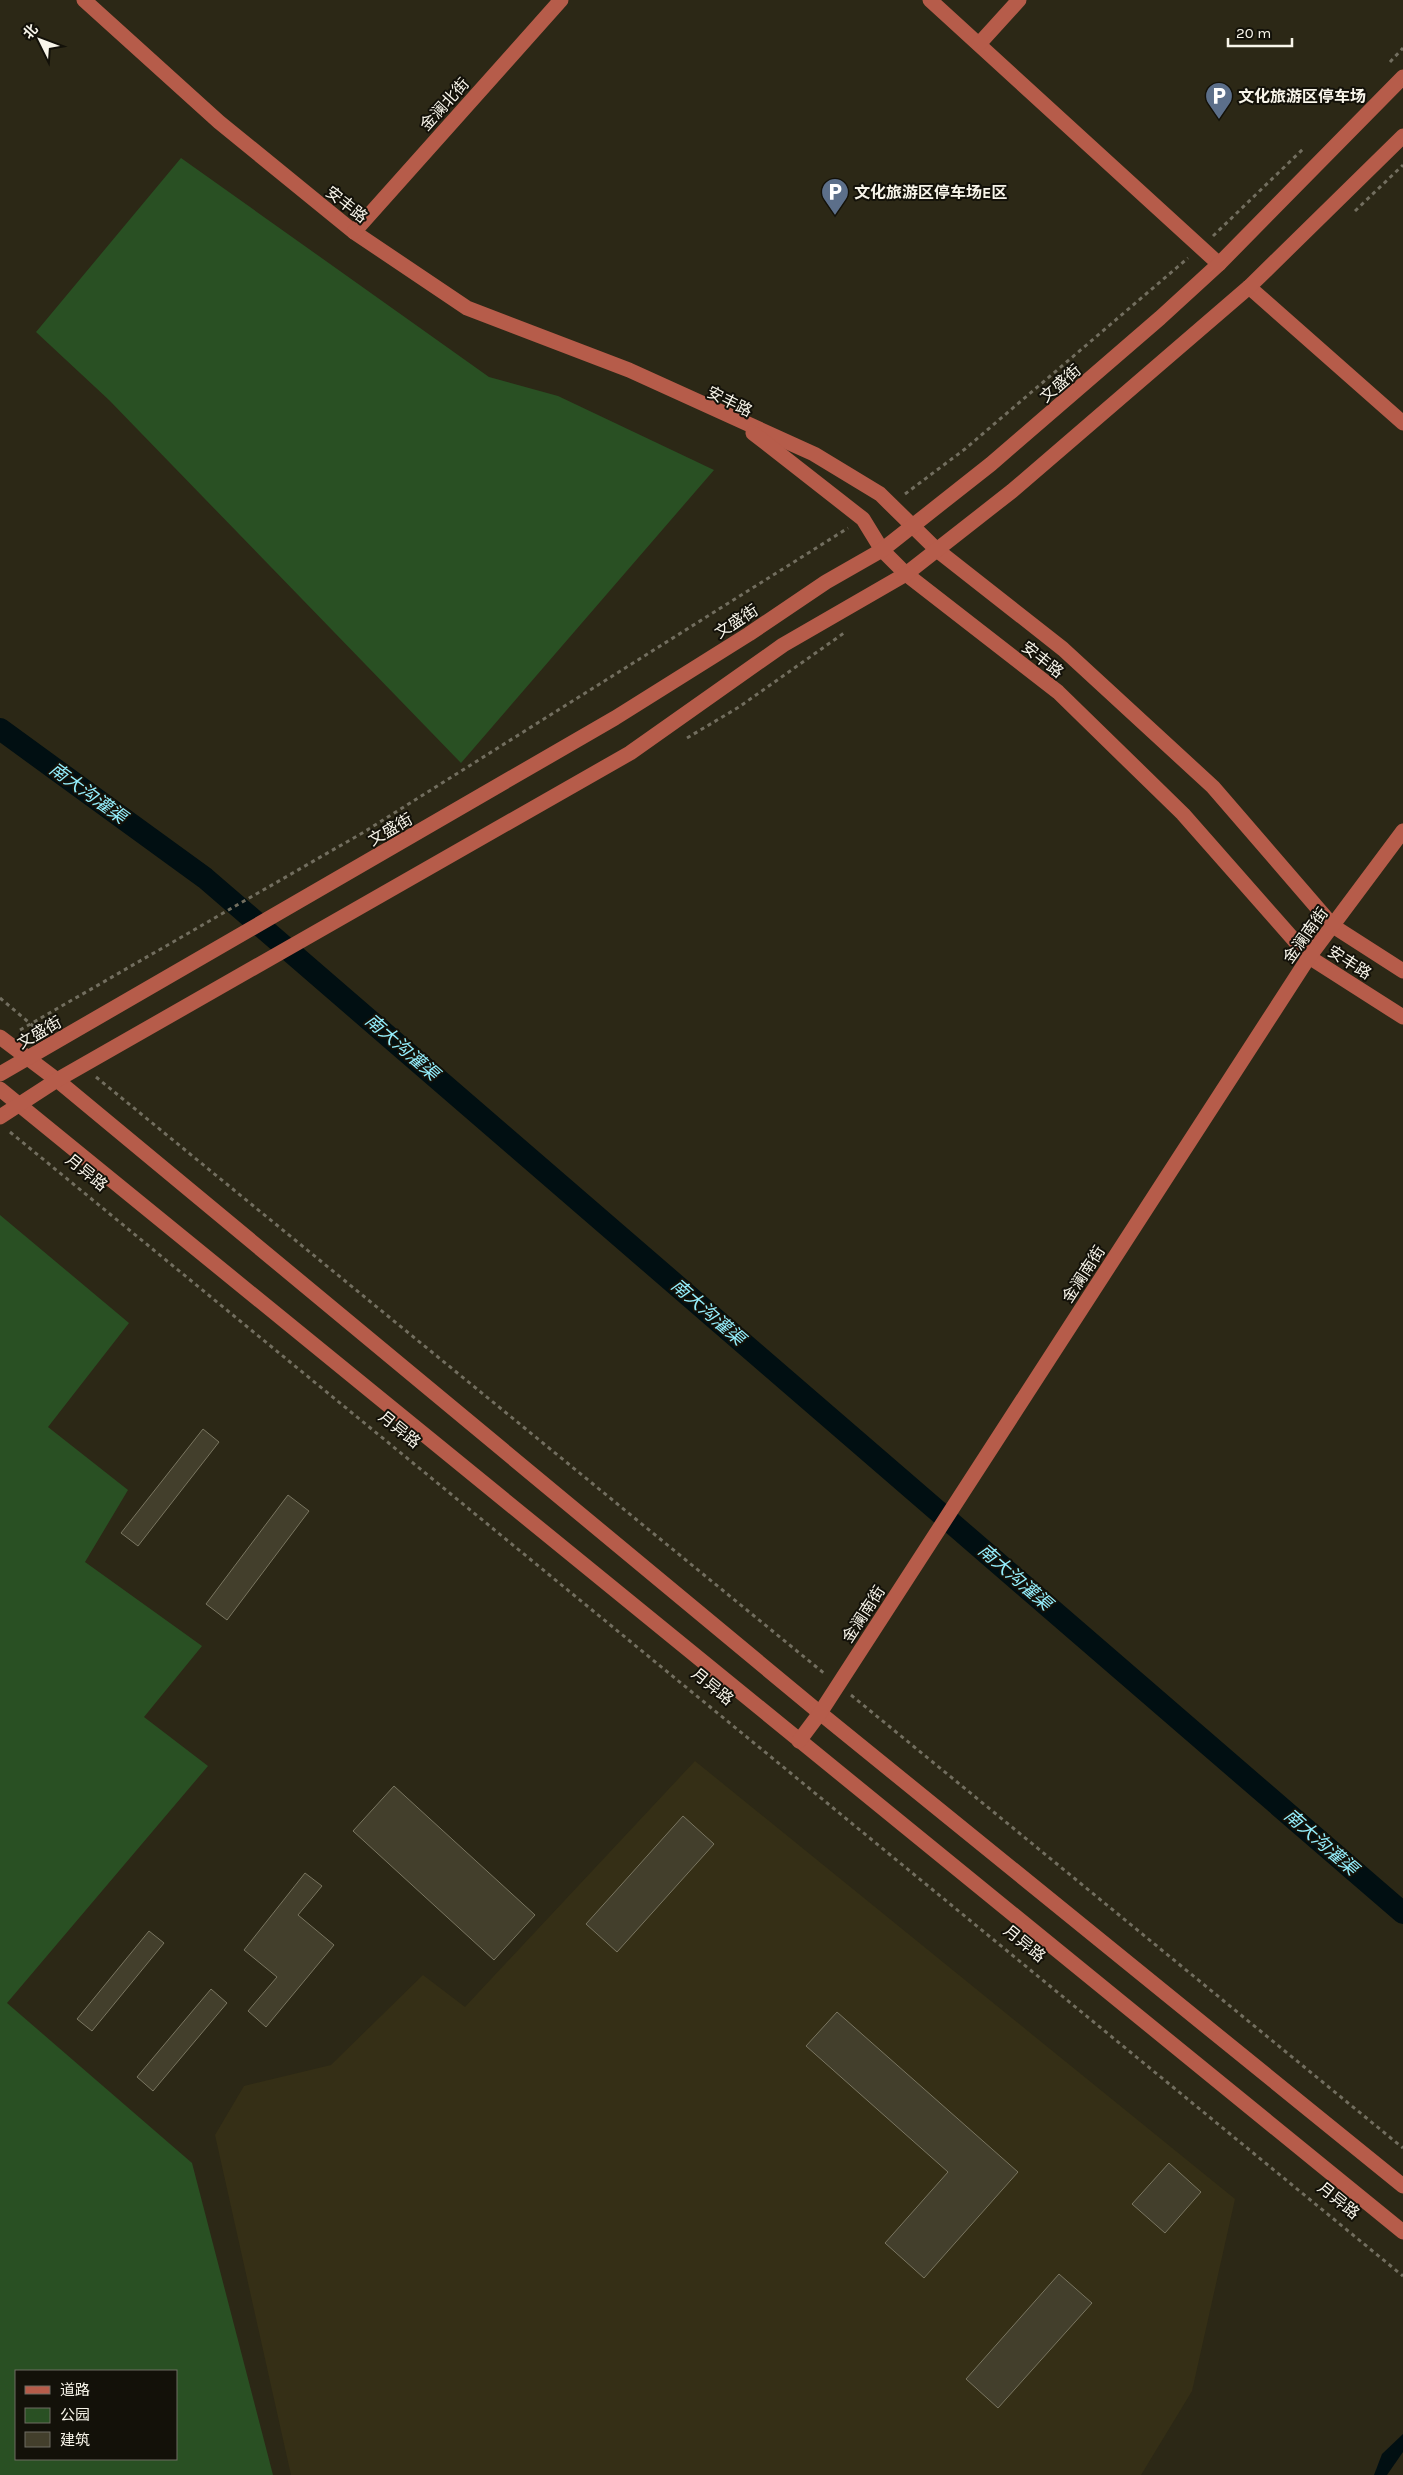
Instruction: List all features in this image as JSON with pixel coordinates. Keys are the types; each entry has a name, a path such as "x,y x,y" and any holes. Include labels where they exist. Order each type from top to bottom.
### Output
{"main road":[{"name":"安丰路","path":"84,0 219,122 354,232 468,308 629,370 814,454 880,494 937,550 1063,650 1213,787 1333,926 1403,971"},
{"name":"金澜北街","path":"354,232 406,171 561,0"},
{"path":"930,0 1219,264"},
{"path":"979,44 1019,0"},
{"name":"文盛街","path":"0,1074 615,718 749,634 826,582 882,550 1076,392 1219,264 1403,77"},
{"path":"4,1123 20,1104 82,1065 630,753 783,645 906,574 1091,424 1249,287 1403,136"},
{"path":"1249,287 1403,423"},
{"name":"安丰路","path":"629,370 750,430 863,519 882,550 906,574 1058,692 1182,814 1309,957 1403,1016"},
{"name":"金澜南街","path":"800,1741 820,1713 1309,957 1403,831"},
{"path":"2,1039 57,1080 820,1713 1403,2186"},
{"name":"月异路","path":"0,1089 1403,2232"}],"path":[{"path":"1383,70 1403,48"},
{"name":"文盛街","path":"890,504 965,449 1202,247 1308,145"},
{"name":"文盛街","path":"2,1039 346,843 863,519"},
{"path":"0,998 55,1043"},
{"path":"82,1065 1403,2148"},
{"name":"月异路","path":"4,1123 1403,2276"}],"shaded area":[{"path":"695,1761 1235,2199 1192,2391 1141,2475 291,2475 215,2135 244,2086 331,2065 423,1975 465,2007"},
{"path":"1403,2434 1403,2452 1387,2475 1374,2475 1382,2454"}],"green space":[{"path":"181,158 489,377 558,396 714,470 461,763 109,400 36,332"},
{"path":"0,1215 129,1323 48,1427 128,1490 85,1562 202,1646 144,1717 208,1766 7,2003 192,2163 273,2475 0,2475"}],"building":[{"path":"203,1429 219,1442 138,1546 121,1533"},
{"path":"288,1495 309,1511 227,1620 206,1604"},
{"path":"394,1786 535,1915 494,1960 353,1831"},
{"path":"683,1816 714,1844 617,1952 586,1924"},
{"path":"305,1873 322,1886 298,1915 334,1945 266,2027 248,2011 277,1977 244,1950"},
{"path":"149,1931 164,1943 92,2031 77,2019"},
{"path":"211,1989 227,2003 153,2091 137,2077"},
{"path":"837,2012 1018,2172 924,2278 885,2243 948,2172 806,2046"},
{"path":"1169,2163 1201,2192 1165,2233 1132,2204"},
{"path":"1059,2274 1092,2303 998,2408 966,2379"}],"waterway":[{"name":"南大沟灌渠","path":"0,729 205,878 1403,1913"}],"place":[{"name":"文化旅游区停车场","path":"1219,120"},
{"name":"文化旅游区停车场E区","path":"835,216"}]}
